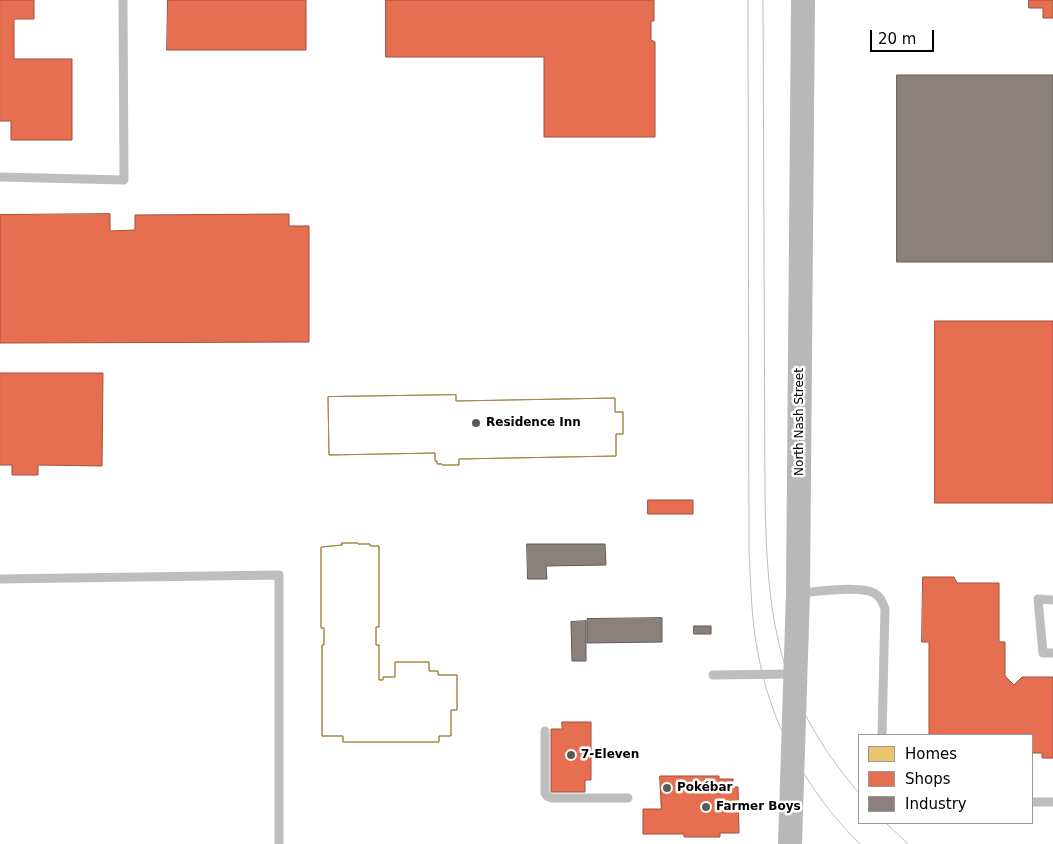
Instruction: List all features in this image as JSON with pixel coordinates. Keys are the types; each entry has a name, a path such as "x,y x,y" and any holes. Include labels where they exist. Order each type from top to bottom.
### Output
{"street":[{"name":"North Nash Street","path":"790,844 798,593 803,0"}],"lane":[{"path":"0,177 124,180 123,0"},
{"path":"0,579 280,575 279,844"},
{"path":"798,593 865,590 876,594 882,602 884,609 882,734"},
{"path":"1053,600 1038,599 1043,653 1053,653"},
{"path":"713,675 795,674"},
{"path":"545,731 545,793 547,796 552,798 628,798"},
{"path":"1033,802 1053,802"}],"building: Homes":[{"name":"Residence Inn","path":"456,395 456,401 615,398 615,412 623,412 623,434 616,434 616,456 459,459 459,465 442,465 437,464 437,461 435,461 435,453 329,455 328,397"},
{"name":"Residence Inn","path":"456,395 456,401 615,398 615,412 623,412 623,434 616,434 616,456 459,459 459,465 442,465 437,464 437,461 435,461 435,453 329,455 328,397"},
{"path":"342,543 379,546 379,627 376,627 376,645 379,645 379,680 383,680 383,677 395,677 395,662 429,662 429,671 438,671 438,675 457,675 457,710 451,710 451,736 439,736 439,742 343,742 343,736 322,736 322,645 324,645 324,628 321,628 321,547 342,545"},
{"path":"342,543 379,546 379,627 376,627 376,645 379,645 379,680 383,680 383,677 395,677 395,662 429,662 429,671 438,671 438,675 457,675 457,710 451,710 451,736 439,736 439,742 343,742 343,736 322,736 322,645 324,645 324,628 321,628 321,547 342,545"}],"building: Shops":[{"path":"0,0 34,0 34,19 14,19 14,59 72,59 72,140 11,140 11,121 0,121"},
{"path":"168,0 306,0 306,50 167,50"},
{"path":"386,0 654,0 654,21 651,21 651,40 655,42 655,137 544,137 544,57 386,57"},
{"path":"1029,0 1053,0 1053,18 1043,18 1043,8 1029,8"},
{"path":"110,214 110,231 135,230 135,215 289,214 289,226 309,226 309,342 0,343 0,215"},
{"path":"935,321 1053,321 1053,503 935,503"},
{"path":"0,373 103,373 102,466 38,465 38,475 12,475 12,465 0,465"},
{"path":"648,500 693,500 693,514 648,514"},
{"path":"923,577 954,577 957,583 999,583 999,642 1005,642 1005,676 1014,685 1022,677 1053,677 1053,758 1042,758 1042,753 1033,753 1033,734 929,734 929,642 922,642"},
{"name":"7-Eleven","path":"562,722 591,722 591,780 585,780 585,792 551,792 551,729 562,729"},
{"path":"660,776 719,776 719,779 733,779 733,787 738,787 739,833 720,833 720,837 684,837 684,834 643,834 643,809 661,809"}],"building: Industry":[{"path":"897,75 1053,75 1053,262 897,262"},
{"path":"527,544 605,544 606,565 546,566 547,579 528,579"},
{"path":"662,618 662,642 587,643 587,619"},
{"path":"586,621 586,661 572,661 571,622"},
{"path":"694,626 711,626 711,634 694,634"}],"tram line":[{"path":"748,0 749,552 755,636 763,676 771,703 793,754 823,801 860,844"},
{"path":"763,0 765,495 769,580 774,618 782,654 793,689 810,723 831,757 858,792"},
{"path":"887,824 908,844"}],"place":[{"name":"Residence Inn","path":"476,423"},
{"name":"7-Eleven","path":"571,755"},
{"name":"Pokébar","path":"667,788"},
{"name":"Farmer Boys","path":"706,807"}]}
